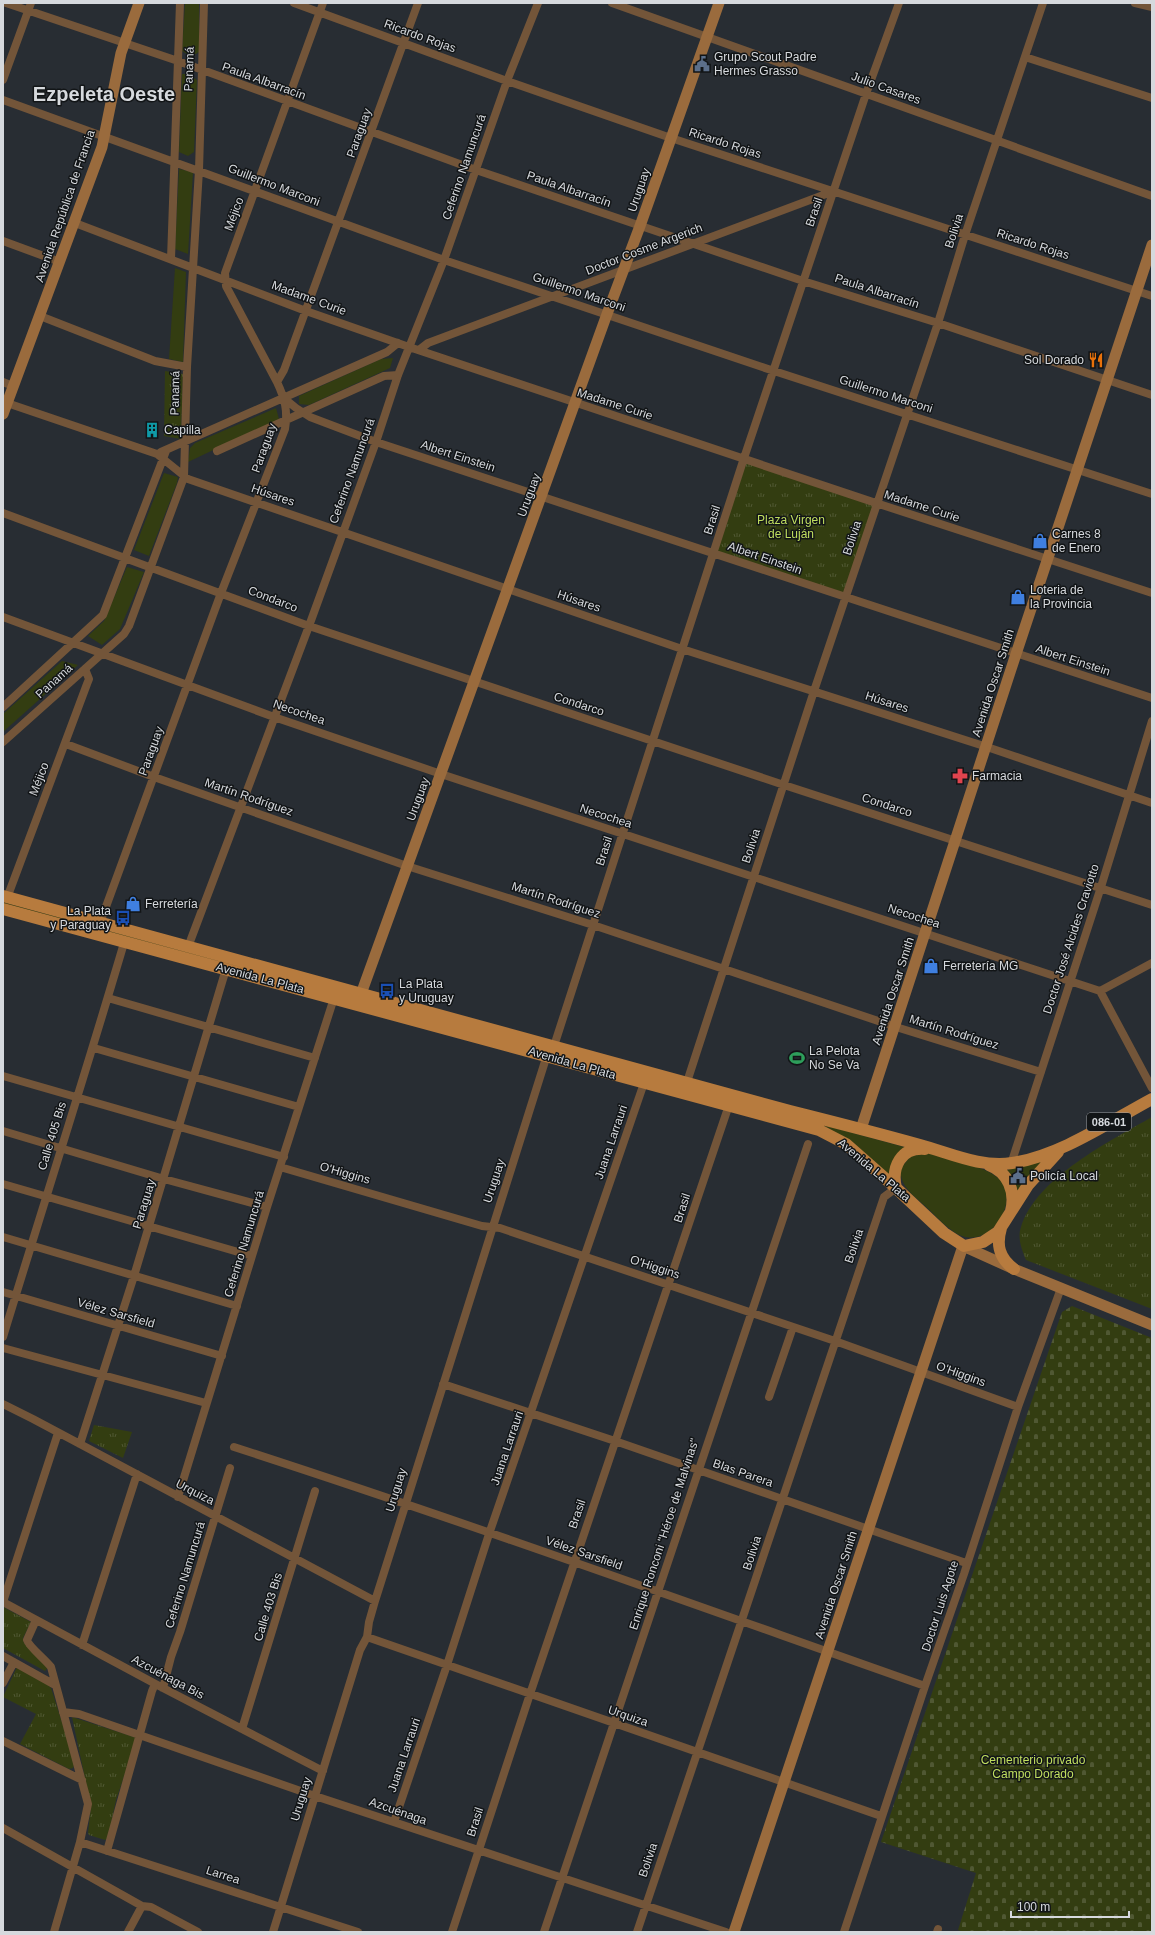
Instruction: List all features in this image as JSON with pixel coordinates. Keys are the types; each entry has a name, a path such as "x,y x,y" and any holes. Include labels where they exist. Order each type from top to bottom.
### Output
{"main road":[{"name":"Avenida República de Francia","path":"3,414 7,403 8,384 40,316 75,223 105,135 124,44 139,3"},
{"name":"Uruguay","path":"361,994 509,590 719,3"},
{"name":"Avenida Oscar Smith","path":"861,1129 896,1027 1047,559 1152,245"},
{"name":"Avenida La Plata","path":"4,901 100,923 361,994 551,1051 644,1083 810,1127 833,1136 846,1144 944,1233 963,1246 972,1246 983,1242 1001,1228 1038,1173 1065,1146"},
{"name":"Avenida La Plata","path":"4,901 124,943 334,998 551,1051 687,1082 934,1149 987,1165 1011,1164 1034,1158 1065,1146 1152,1099"},
{"path":"896,1188 896,1166 901,1157 907,1152 918,1149 934,1149"},
{"path":"987,1165 999,1170 1009,1183 1012,1200 1009,1215"},
{"path":"1001,1228 998,1238 999,1250 1004,1261 1014,1269"},
{"name":"Avenida Oscar Smith","path":"734,1932 963,1246"},
{"path":"963,1246 1014,1269 1152,1325"}],"street":[{"name":"Paula Albarracín","path":"6,3 30,7 124,44 178,62 476,170 640,226 694,242 803,281 938,323 1152,395"},
{"name":"Panamá","path":"171,259 180,3"},
{"name":"Panamá","path":"3,742 124,634 152,568 184,477 187,367 199,170 204,3"},
{"name":"Ricardo Rojas","path":"294,3 507,81 671,138 1152,296"},
{"name":"Méjico","path":"224,280 224,273 288,102 323,3"},
{"name":"Paraguay","path":"100,923 221,593 285,429 285,399 277,382 284,370 306,311 418,3"},
{"name":"Ceferino Namuncurá","path":"188,947 309,626 376,442 398,375 444,260 507,81 538,3"},
{"name":"Julio Casares","path":"612,3 1152,196"},
{"name":"Brasil","path":"551,1051 593,926 744,458 898,3"},
{"name":"Bolivia","path":"687,1082 876,503 938,323 965,235 1043,3"},
{"path":"1135,3 1152,7"},
{"path":"3,80 30,7"},
{"path":"1025,57 1152,98"},
{"name":"Guillermo Marconi","path":"3,100 105,135 444,260 774,371 907,413 1152,494"},
{"name":"Doctor Cosme Argerich","path":"419,350 428,343 624,270 694,242 834,191"},
{"name":"Madame Curie","path":"75,223 306,311 409,347 876,503 1152,593"},
{"path":"3,241 60,262"},
{"path":"224,280 228,291 277,382"},
{"path":"40,316 155,361 187,367"},
{"path":"156,454 285,399 387,352 398,343"},
{"path":"217,451 384,376 398,375"},
{"name":"Albert Einstein","path":"285,399 302,413 376,442 714,553 845,598 1152,698"},
{"name":"Húsares","path":"7,403 156,454 184,477 682,649 987,747 1152,803"},
{"name":"Panamá","path":"3,707 103,616 164,460 166,451"},
{"name":"Condarco","path":"3,513 309,626 784,785 1101,887 1152,905"},
{"name":"Necochea","path":"3,617 274,717 441,774 1100,991"},
{"name":"Méjico","path":"4,901 66,744 89,679 85,669"},
{"name":"Doctor José Alcides Craviotto","path":"1011,1164 1101,887 1152,721"},
{"name":"Martín Rodríguez","path":"66,744 154,777 407,866 896,1027 1040,1072"},
{"name":"Calle 405 Bis","path":"3,1337 32,1246 76,1097 94,1048 124,943"},
{"path":"1152,963 1100,991 1152,1088"},
{"name":"Paraguay","path":"80,1444 104,1374 150,1227 226,969"},
{"path":"108,998 210,1026 315,1058"},
{"name":"Ceferino Namuncurá","path":"178,1497 267,1207 334,998"},
{"path":"94,1048 299,1107"},
{"name":"Uruguay","path":"273,1932 360,1650 368,1637 369,1622 375,1601 443,1384 551,1051"},
{"path":"3,1076 284,1157"},
{"name":"Juana Larrauri","path":"394,1822 489,1534 532,1413 584,1256 644,1083"},
{"name":"Brasil","path":"452,1932 574,1561 729,1105"},
{"path":"3,1131 164,1179 267,1207"},
{"name":"Enrique Ronconi \"Héroe de Malvinas\"","path":"544,1932 808,1144"},
{"name":"O'Higgins","path":"280,1167 482,1226 493,1227 584,1256 835,1341 1018,1407"},
{"path":"3,1184 252,1256"},
{"name":"Bolivia","path":"637,1932 884,1197 896,1188"},
{"path":"3,1238 237,1306"},
{"name":"Doctor Luis Agote","path":"844,1932 881,1816 964,1574 966,1563 978,1532 1018,1407 1061,1288"},
{"name":"Vélez Sarsfield","path":"3,1292 118,1327 222,1356"},
{"path":"769,1396 793,1327"},
{"path":"3,1348 104,1374 206,1403"},
{"name":"Blas Parera","path":"443,1384 615,1441 966,1563"},
{"name":"Urquiza","path":"3,1404 375,1601"},
{"path":"3,1602 58,1433"},
{"name":"Vélez Sarsfield","path":"234,1447 406,1503 489,1534 574,1561 925,1686"},
{"name":"Ceferino Namuncurá","path":"163,1688 171,1656 180,1632 230,1468"},
{"path":"82,1644 136,1474"},
{"name":"Calle 403 Bis","path":"242,1729 315,1491"},
{"name":"Azcuénaga Bis","path":"3,1602 155,1684 323,1771"},
{"path":"36,1620 27,1640 28,1644 44,1657 51,1667 88,1804 80,1842 54,1932"},
{"name":"Urquiza","path":"368,1637 881,1816"},
{"path":"3,1656 55,1685"},
{"path":"3,1683 14,1662"},
{"path":"107,1850 155,1684"},
{"name":"Azcuénaga","path":"63,1712 79,1714 315,1796 726,1932"},
{"path":"3,1741 82,1780"},
{"path":"3,1828 142,1906 151,1907 198,1932"},
{"name":"Larrea","path":"80,1842 358,1932"},
{"path":"128,1932 142,1906"}],"green space":[{"path":"185,3 199,3 199,52 194,55 187,54 182,51"},
{"path":"182,74 188,74 197,80 194,152 188,156 179,152"},
{"path":"179,169 193,172 188,254 175,249"},
{"path":"175,268 186,272 183,362 169,359"},
{"path":"393,358 390,368 309,405 299,404 299,396 381,359"},
{"path":"165,371 183,374 181,439 164,436"},
{"path":"276,408 279,419 188,462 190,448 195,443"},
{"name":"Plaza Virgen de Luján","path":"744,458 876,503 845,598 714,553"},
{"path":"164,473 178,477 177,483 149,556 134,550"},
{"path":"127,567 144,572 120,629 102,645 88,636 104,621"},
{"path":"62,661 78,665 3,732 3,714"},
{"path":"3,902 908,1148 893,1178 844,1137 826,1127 3,904"},
{"path":"1152,1117 1152,1309 1026,1260 1020,1244 1020,1231 1029,1209 1058,1177 1096,1149"},
{"path":"929,1153 988,1171 1004,1183 1007,1199 1005,1208 996,1225 989,1231 981,1236 972,1238 957,1234 911,1194 902,1181 900,1169 911,1156"},
{"path":"1044,1160 1017,1192 1013,1177 1007,1170"},
{"name":"Cementerio privado Campo Dorado","path":"1072,1306 1152,1338 1152,1932 964,1932 958,1930 976,1873 881,1842 1062,1312"},
{"path":"94,1425 132,1432 123,1458 89,1441"},
{"path":"3,1607 31,1622 23,1638 24,1643 48,1667 45,1671 3,1648"},
{"path":"17,1667 47,1684 51,1688 75,1763 73,1768 69,1769 20,1744 36,1714 3,1697"},
{"path":"72,1717 137,1738 116,1800 108,1838 105,1840 89,1835 88,1833 91,1806"}],"place":[{"name":"Grupo Scout Padre Hermes Grasso","path":"702,64"},
{"name":"Sol Dorado","path":"1096,360"},
{"name":"Capilla","path":"152,430"},
{"name":"Carnes 8 de Enero","path":"1040,541"},
{"name":"Loteria de la Provincia","path":"1018,597"},
{"name":"Farmacia","path":"960,776"},
{"name":"Ferretería","path":"133,904"},
{"name":"La Plata y Paraguay","path":"123,918"},
{"name":"Ferretería MG","path":"931,966"},
{"name":"La Plata y Uruguay","path":"387,991"},
{"name":"La Pelota No Se Va","path":"797,1058"},
{"name":"Policía Local","path":"1018,1176"}],"district":[{"name":"Ezpeleta Oeste","path":"104,94"}]}
